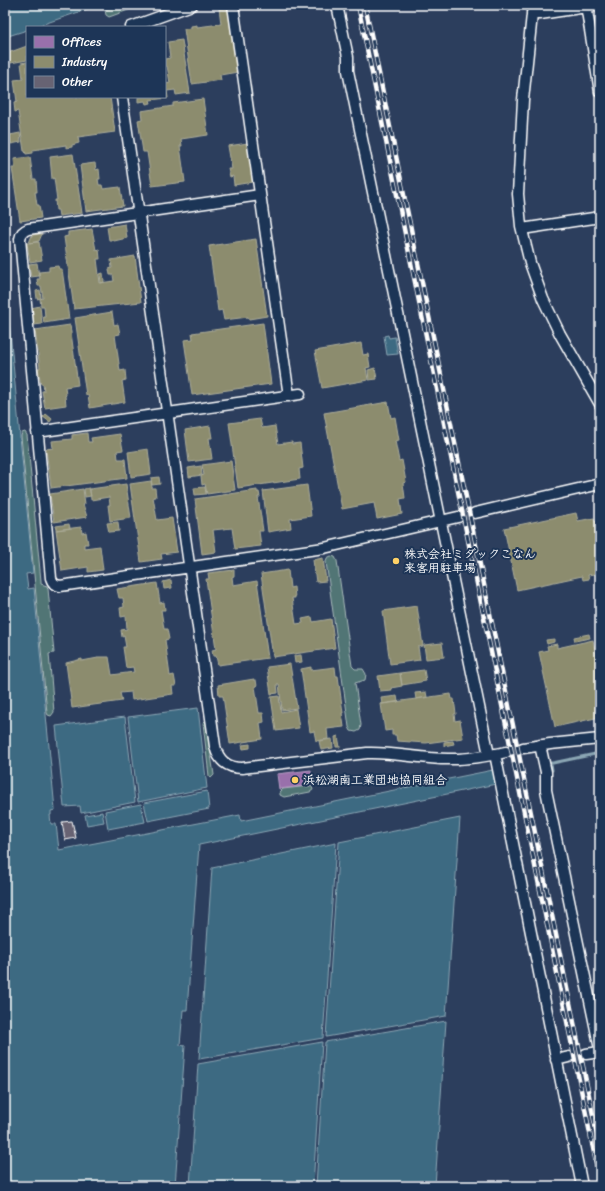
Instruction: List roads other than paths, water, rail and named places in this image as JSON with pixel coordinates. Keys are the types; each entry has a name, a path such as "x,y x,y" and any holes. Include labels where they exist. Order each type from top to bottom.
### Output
{"street":[{"path":"134,26 192,5"},
{"path":"233,5 289,396"},
{"path":"337,5 348,57 348,71 440,520 492,754 582,1186"},
{"path":"600,5 540,14 532,9 523,100 518,194 519,215 530,263 543,299 560,334 600,404"},
{"path":"586,6 600,92"},
{"path":"122,98 216,746 219,756 226,764 236,768 242,768 374,753 448,759 476,758 506,752"},
{"path":"260,196 28,229 21,234 20,239 37,432 52,583 60,586 336,546 440,520 458,517"},
{"path":"522,229 600,218"},
{"path":"37,432 300,394"},
{"path":"475,513 600,484"},
{"path":"523,748 600,739"},
{"path":"540,745 546,772 546,790 600,1051 586,1054"},
{"path":"556,1060 569,1057"}],"water":[{"path":"5,5 99,5 38,26 26,26 26,30 5,37"},
{"path":"5,279 33,573 26,574 28,589 34,588 55,810 51,811 50,815 51,824 56,824 59,850 240,815 241,821 493,770 496,784 199,845 187,1010 183,1010 180,1045 185,1046 175,1186 5,1186"},
{"path":"388,335 389,338 395,337 398,354 387,355 384,336"},
{"path":"198,708 207,788 138,802 128,717"},
{"path":"125,717 135,802 81,813 80,806 64,807 56,726"},
{"path":"207,791 209,809 148,821 144,803"},
{"path":"141,804 145,822 108,829 105,811"},
{"path":"102,812 104,822 87,825 85,815"},
{"path":"460,818 446,1016 326,1037 339,842"},
{"path":"336,843 323,1038 199,1059 212,868"},
{"path":"446,1021 435,1186 316,1186 325,1042"},
{"path":"322,1042 313,1186 190,1186 198,1064"}],"waterway":[{"path":"592,10 600,59"},
{"path":"548,764 600,753"},
{"path":"551,763 552,770"}],"tunnel":[{"path":"458,517 475,513"},
{"path":"506,752 523,748"},
{"path":"569,1057 586,1054"}],"railway":[{"path":"358,5 600,1182"},
{"path":"365,5 600,1149"}],"place":[{"name":"株式会社ミダックこなん 来客用駐車場","path":"396,561"},
{"name":"浜松湖南工業団地協同組合","path":"295,780"}]}
